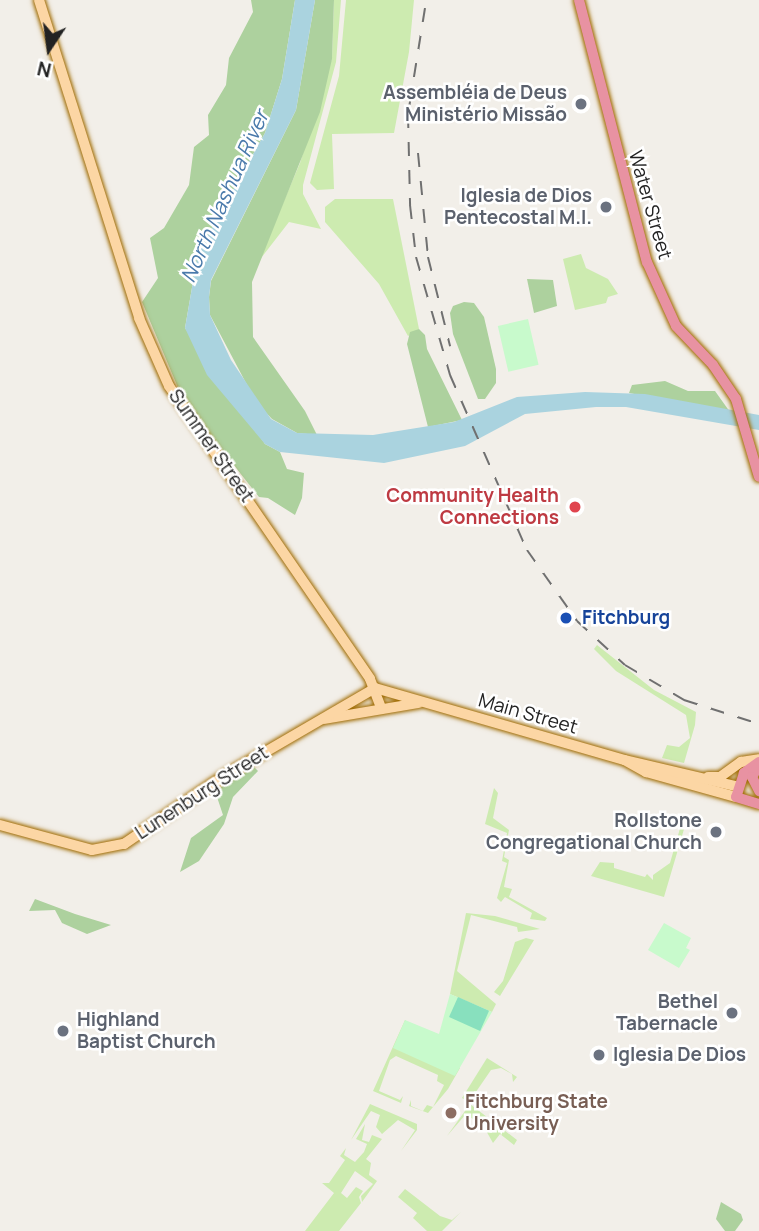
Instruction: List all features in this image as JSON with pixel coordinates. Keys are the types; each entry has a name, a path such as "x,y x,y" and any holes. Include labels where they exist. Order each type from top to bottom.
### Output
{"highway":[{"name":"Water Street","path":"579,0 636,235 659,293 681,333 721,375 740,409 759,477"},
{"path":"738,792 744,773 759,762"},
{"path":"759,762 752,778 759,791"},
{"name":"Main Street","path":"738,792 759,791"},
{"name":"Main Street","path":"738,792 759,804"}],"main road":[{"name":"Summer Street","path":"39,0 139,318 169,386 375,688 381,707"},
{"name":"Main Street","path":"375,688 625,760 694,775 738,792"},
{"name":"Lunenburg Street","path":"0,825 92,850 124,844 224,776 375,688"},
{"name":"Main Street","path":"381,707 420,703"},
{"name":"Lunenburg Street","path":"318,720 381,707"},
{"name":"Main Street","path":"625,760 646,772 738,792"},
{"path":"694,775 720,776 741,762 759,762"}],"green space":[{"path":"251,0 295,0 282,79 265,133 198,253 185,328 265,444 280,452 287,469 304,473 302,498 295,515 268,498 259,497 184,402 142,302 158,278 150,238 164,228 189,185 194,147 209,135 208,115 226,85 229,58 253,12"},
{"path":"315,0 334,0 332,59 320,112 252,282 253,337 305,411 317,435 297,433 272,419 256,402 210,315 209,297 211,281 296,110"},
{"path":"334,0 341,0 336,62 303,185 303,194 321,229 289,222 258,262 300,163 332,58"},
{"path":"346,0 414,0 409,52 394,133 332,134 334,189 317,190 310,183 339,76"},
{"path":"335,199 393,199 419,329 408,336 379,284 325,222 325,207"},
{"path":"581,254 586,268 608,279 618,294 608,297 606,303 575,310 563,259"},
{"path":"527,279 553,280 557,306 534,313"},
{"path":"464,302 474,303 484,317 496,369 496,383 485,399 478,399 453,334 450,313 453,306"},
{"path":"528,319 539,365 508,372 498,326"},
{"path":"419,329 425,335 427,349 462,420 428,427 407,344 410,332"},
{"path":"665,381 688,391 715,391 730,412 629,393 632,385"},
{"path":"597,645 654,690 696,712 695,725 684,763 662,758 667,745 679,747 690,738 686,715 616,671 594,649"},
{"path":"254,767 258,771 233,797 224,824 199,861 180,872 191,838 223,815 215,791"},
{"path":"494,788 498,793 493,818 509,830 504,857 509,860 504,887 512,889 509,897 547,918 545,921 530,919 532,913 505,897 501,902 497,898 507,863 502,861 507,833 485,824"},
{"path":"683,818 687,819 664,897 591,876 600,862 614,863 614,868 645,877 647,874 653,880 653,875 670,863"},
{"path":"35,899 111,925 87,934 62,923 55,910 29,911"},
{"path":"466,913 495,916 540,929 518,932 517,927 471,915 457,971 496,1004 492,1012 450,994"},
{"path":"664,923 691,938 686,948 690,950 679,968 648,950"},
{"path":"526,938 534,940 500,996 494,992 503,981 515,942"},
{"path":"450,994 492,1012 455,1076 393,1048 405,1020 439,1034"},
{"path":"458,997 489,1011 480,1031 449,1017"},
{"path":"405,1020 460,1068 433,1107 444,1085 437,1081 438,1075 396,1056 390,1060 379,1091 400,1100 403,1096 401,1103 373,1091"},
{"path":"487,1058 517,1077 513,1082 512,1074 501,1068 491,1070 469,1102 462,1098"},
{"path":"411,1100 411,1106 423,1111 427,1105 433,1107 428,1113 409,1106"},
{"path":"370,1104 417,1124 417,1130 401,1151 415,1130 398,1120 382,1134 376,1127 380,1115 371,1111 351,1140"},
{"path":"470,1104 517,1140 514,1145 500,1134 493,1143 484,1127 466,1114 447,1136"},
{"path":"365,1124 362,1140 369,1142 372,1135 382,1139 366,1159 371,1163 369,1175 377,1181 362,1202 361,1196 373,1184 355,1171 341,1193 347,1198 356,1187 363,1191 359,1197 361,1203 339,1231 305,1231 334,1193 322,1183 329,1183 345,1160 340,1156 346,1148 344,1155 355,1162 364,1152 367,1144 356,1139"},
{"path":"405,1189 440,1216 452,1220 461,1212 442,1231 427,1231 413,1218 417,1213 398,1197"},
{"path":"721,1202 741,1214 743,1220 735,1231 725,1231 716,1219"}],"water":[{"path":"295,0 315,0 296,110 211,280 209,297 210,315 231,360 271,419 297,433 373,435 454,422 517,397 585,392 645,394 759,415 759,430 626,407 596,407 525,414 465,446 384,463 280,452 265,444 207,375 185,328 198,253 265,133 282,79"}],"railway":[{"path":"425,8 408,114 410,205 416,257 450,375 527,550 577,621 625,665 684,700 759,724"},
{"path":"418,153 428,257 450,346"}],"place":[{"name":"Assembléia de Deus Ministério Missão","path":"581,104"},
{"name":"Iglesia de Dios Pentecostal M.I.","path":"606,207"},
{"name":"Community Health Connections","path":"575,507"},
{"name":"Fitchburg","path":"566,618"},
{"name":"Rollstone Congregational Church","path":"716,832"},
{"name":"Bethel Tabernacle","path":"732,1013"},
{"name":"Highland Baptist Church","path":"63,1031"},
{"name":"Iglesia De Dios","path":"599,1055"},
{"name":"Fitchburg State University","path":"451,1113"}],"water label":[{"name":"North Nashua River","path":"224,196"}]}
